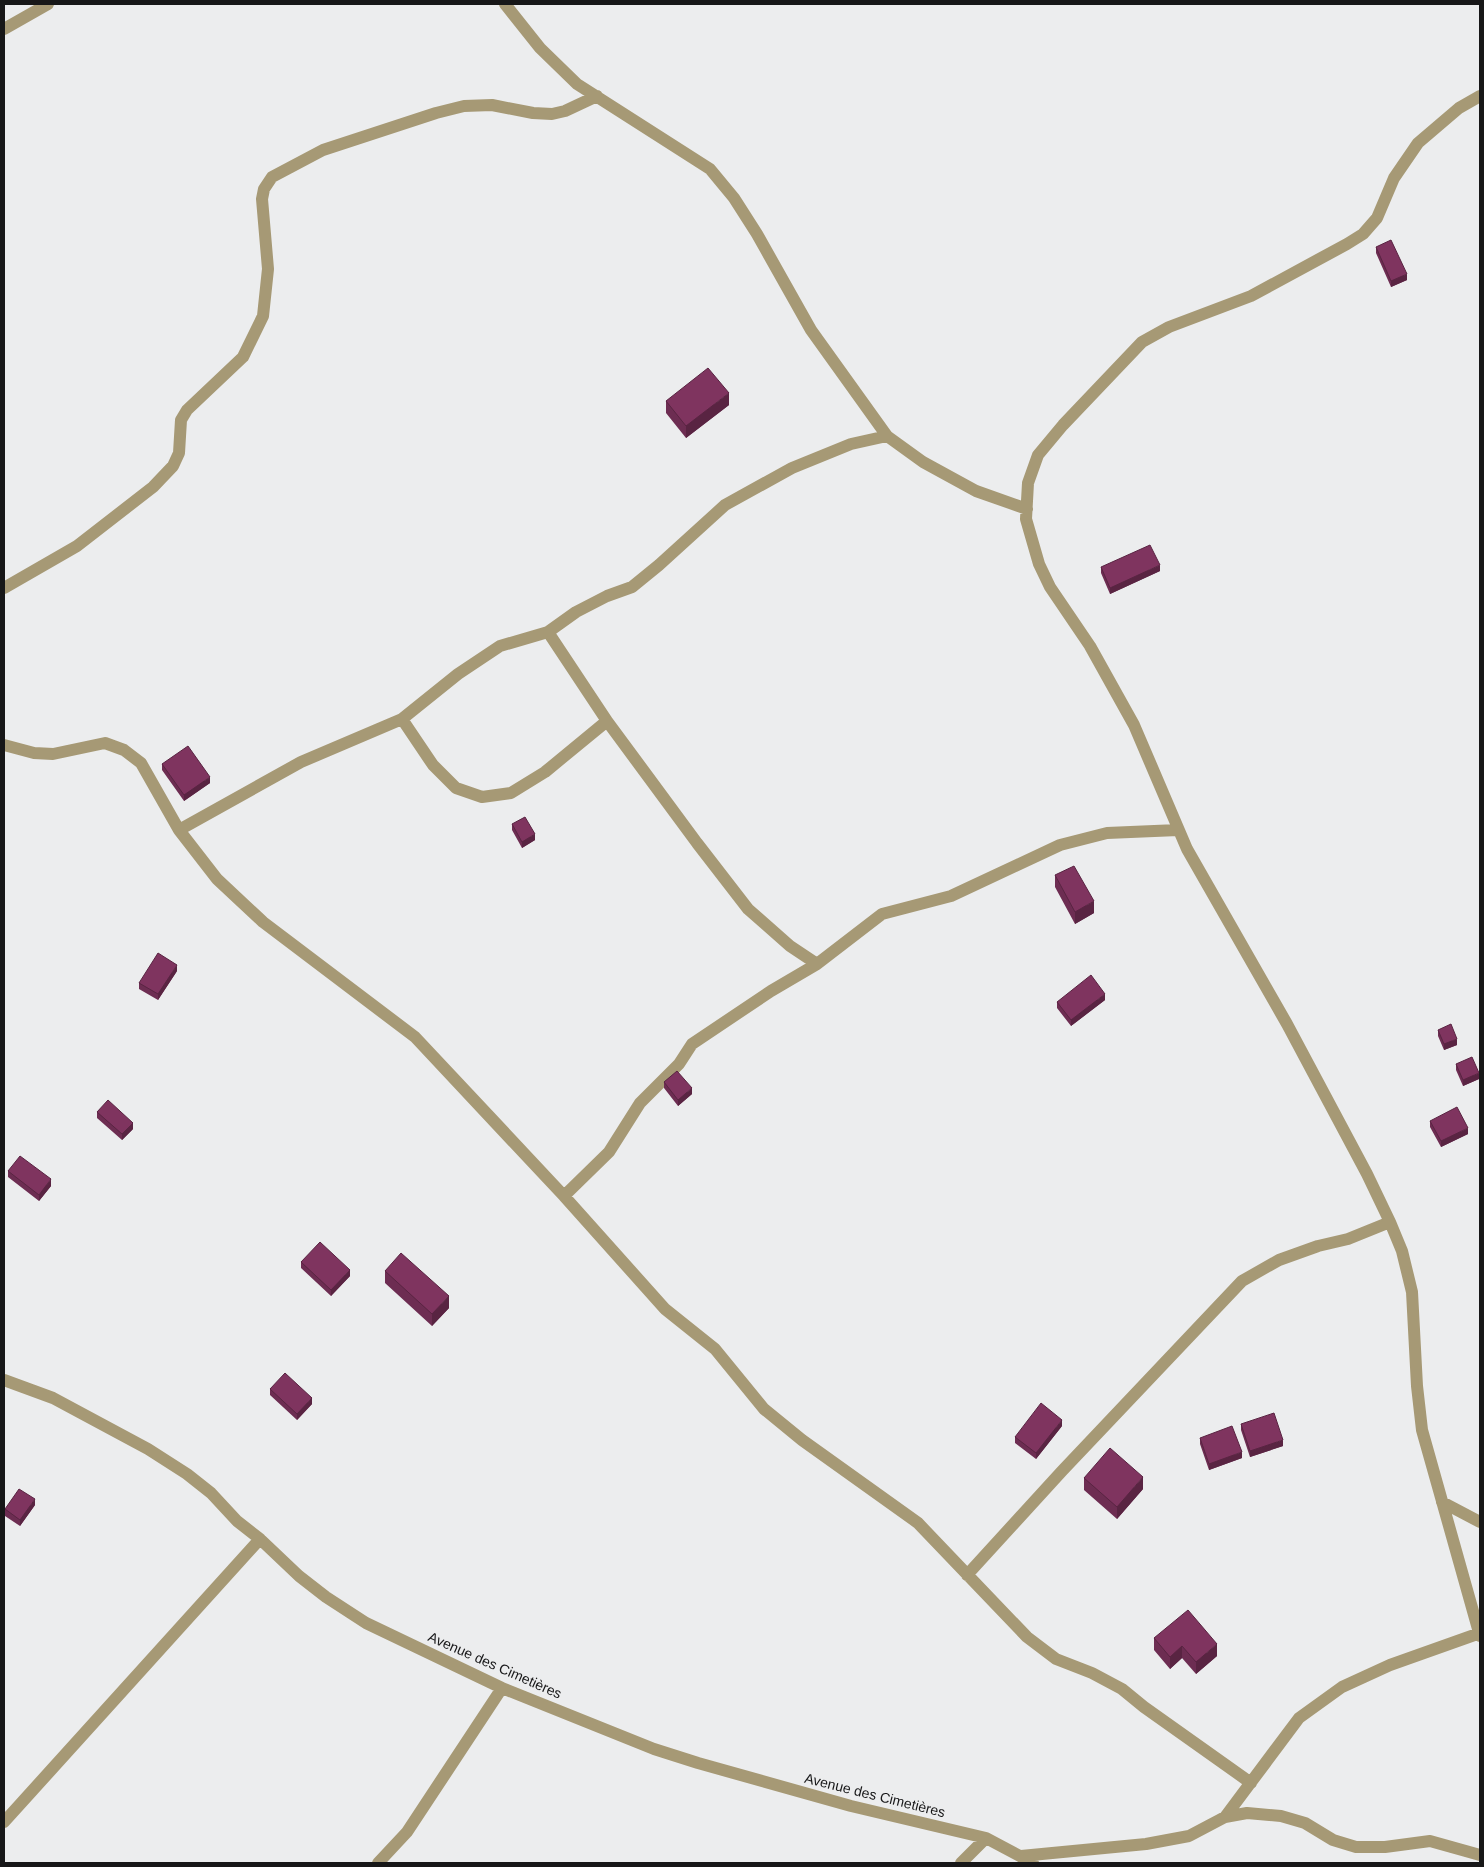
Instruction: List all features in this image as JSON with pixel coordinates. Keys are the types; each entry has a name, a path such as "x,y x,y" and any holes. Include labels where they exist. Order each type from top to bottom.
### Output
{"street":[{"path":"4,29 48,4"},
{"path":"505,4 540,48 577,84 710,169 734,198 757,234 811,330 887,436 923,462 976,491 1027,509"},
{"path":"4,588 77,546 153,487 173,466 179,452 181,420 187,410 243,357 263,316 268,269 262,199 264,189 272,177 323,150 464,106 492,105 533,113 552,114 596,96"},
{"path":"1225,1817 1300,1718 1342,1687 1390,1665 1480,1635 1422,1430 1412,1292 1402,1250 1367,1174 1287,1024 1178,830 1134,724 1090,646 1050,587 1039,564 1027,527 1028,483 1038,455 1063,425 1142,342 1169,327 1251,296 1363,234 1376,218 1394,178 1418,144 1459,108 1478,99"},
{"path":"179,830 301,762 402,719 458,674 500,646 548,632 576,612 607,596 632,587 725,505 792,468 851,444 887,436"},
{"path":"548,632 607,721 748,909 790,946 816,964"},
{"path":"402,719 433,765 456,788 482,797 511,793 545,772 607,721"},
{"path":"4,745 34,753 52,754 105,743 124,750 140,763 179,830 217,879 263,922 415,1037 564,1196 666,1309 715,1349 764,1409 802,1440 918,1524 1027,1637 1056,1659 1092,1673 1122,1689 1144,1707 1251,1783"},
{"path":"564,1196 609,1152 640,1103 679,1064 692,1044 771,991 816,964 882,914 951,896 1060,845 1107,833 1178,830"},
{"path":"967,1575 1062,1471 1242,1281 1279,1260 1318,1246 1348,1239 1390,1222"},
{"name":"Avenue des Cimetières","path":"4,1380 53,1398 148,1449 205,1488 237,1521 260,1539 299,1576 326,1597 366,1623 502,1688 654,1749 689,1761 851,1806 986,1838 1033,1863"},
{"path":"1442,1502 1480,1522"},
{"path":"4,1822 260,1539"},
{"path":"378,1863 407,1832 502,1688"},
{"path":"1021,1856 1146,1844 1189,1836 1225,1817 1247,1813 1281,1816 1305,1823 1333,1840 1356,1847 1385,1847 1430,1841 1480,1855"},
{"path":"960,1863 986,1838"}],"building":[{"path":"1391,240 1407,274 1391,281 1376,247"},
{"path":"708,368 729,393 686,426 666,401"},
{"path":"1150,545 1160,565 1110,588 1101,567"},
{"path":"188,746 210,777 184,795 162,764"},
{"path":"525,817 535,834 522,842 512,824"},
{"path":"1074,866 1094,901 1075,912 1055,875"},
{"path":"158,953 177,965 158,994 139,983"},
{"path":"1091,975 1105,994 1071,1020 1057,1002"},
{"path":"1451,1024 1457,1039 1444,1044 1438,1030"},
{"path":"1472,1057 1479,1073 1463,1080 1456,1064"},
{"path":"677,1071 692,1088 678,1100 664,1082"},
{"path":"108,1100 133,1123 122,1134 97,1112"},
{"path":"1457,1107 1468,1128 1441,1141 1430,1121"},
{"path":"20,1156 51,1179 39,1195 8,1171"},
{"path":"320,1242 350,1270 331,1290 301,1262"},
{"path":"401,1253 449,1296 432,1314 385,1271"},
{"path":"285,1373 312,1398 297,1414 270,1389"},
{"path":"1041,1403 1062,1420 1036,1453 1015,1437"},
{"path":"1274,1413 1283,1440 1250,1451 1241,1424"},
{"path":"1232,1426 1242,1452 1209,1464 1200,1438"},
{"path":"1110,1448 1143,1477 1117,1507 1084,1478"},
{"path":"19,1489 35,1499 20,1520 5,1509"},
{"path":"1188,1610 1217,1644 1196,1662 1182,1646 1170,1657 1154,1638"}]}
